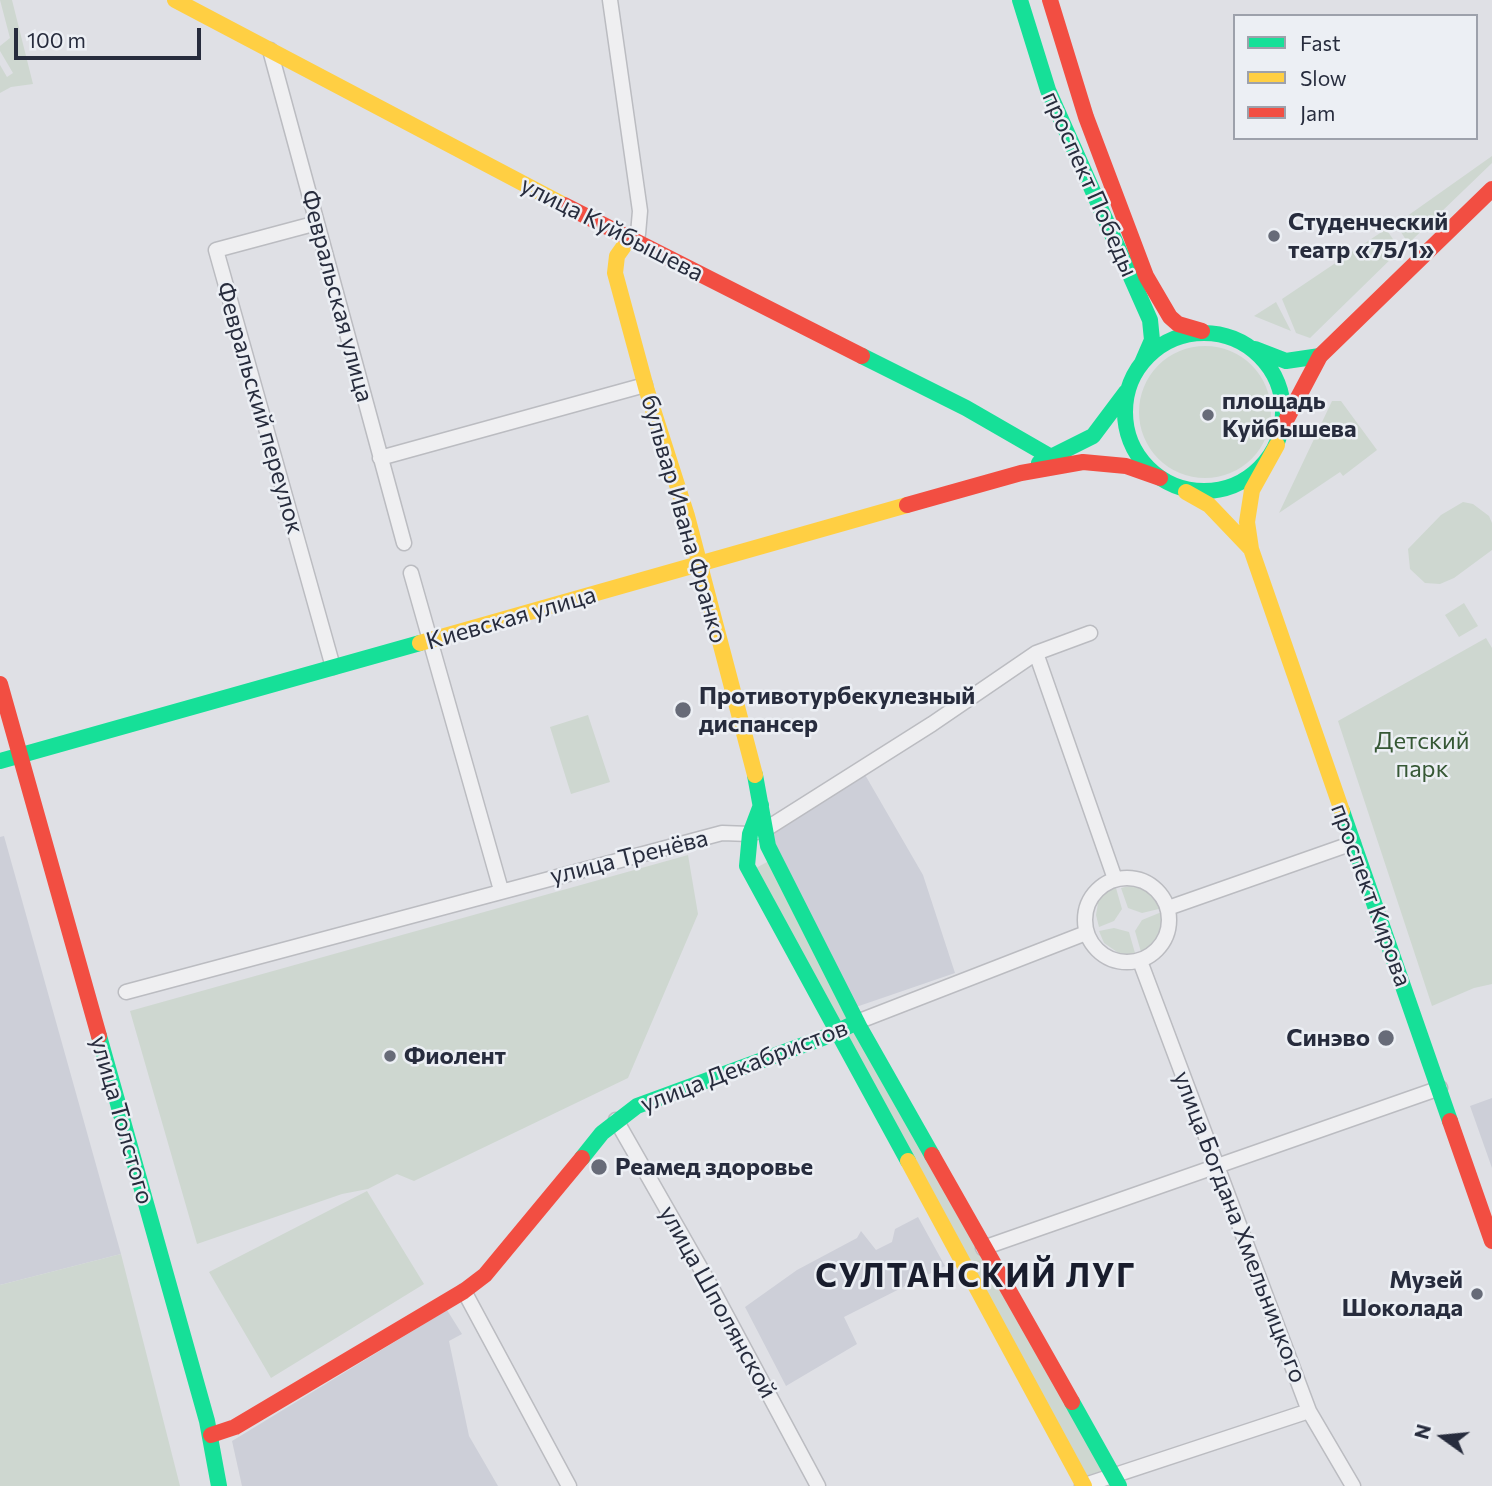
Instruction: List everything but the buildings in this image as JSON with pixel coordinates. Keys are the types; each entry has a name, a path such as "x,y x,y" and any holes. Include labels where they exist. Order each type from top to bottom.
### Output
{"main road":[{"name":"улица Куйбышева","path":"175,0 629,239 749,296 974,412 1051,457"},
{"name":"проспект Победы","path":"1020,0 1033,50 1048,90 1150,320 1152,340 1141,366"},
{"name":"проспект Победы","path":"1050,0 1086,117 1146,276 1161,305 1178,324 1216,333"},
{"path":"1251,549 1247,522 1252,490 1320,356 1492,189"},
{"name":"бульвар Ивана Франко","path":"629,239 614,266 645,385 700,565 762,803 758,832 747,866 1083,1486"},
{"path":"1251,549 1209,505 1164,480 1140,458 1126,426 1131,383 1141,366 1158,348 1179,336 1216,333 1286,361 1320,356"},
{"path":"1164,480 1187,490 1224,489 1255,472 1278,438 1281,395 1275,378 1252,348"},
{"name":"Киевская улица","path":"1021,473 1093,436 1108,419 1131,383"},
{"name":"Киевская улица","path":"0,761 1021,473 1083,462 1125,467 1164,480"},
{"name":"проспект Кирова","path":"1251,549 1492,1241"},
{"name":"улица Толстого","path":"0,684 211,1435 219,1486"},
{"path":"758,832 768,846 857,1022 1116,1480"},
{"name":"улица Декабристов","path":"211,1435 235,1427 464,1291 485,1275 601,1133 637,1106 837,1032 857,1022"}],"street":[{"path":"610,0 640,211 638,234 629,239"},
{"name":"Февральская улица","path":"270,50 404,543"},
{"name":"Февральский переулок","path":"317,223 216,250 333,667"},
{"path":"380,458 645,385"},
{"path":"411,573 502,890"},
{"path":"758,832 932,724 1036,653 1090,633"},
{"path":"1036,653 1115,879"},
{"name":"улица Тренёва","path":"126,992 722,833 758,832"},
{"path":"1168,908 1353,844"},
{"path":"1131,877 1147,882 1160,893 1168,908 1170,924 1165,940 1155,953 1140,961 1124,963 1107,958 1094,948 1086,933 1085,916 1089,900 1100,887 1115,879 1131,877"},
{"name":"улица Декабристов","path":"857,1022 1086,933"},
{"name":"улица Богдана Хмельницкого","path":"1140,961 1309,1411 1353,1486"},
{"path":"983,1248 1218,1168 1440,1088"},
{"name":"улица Шполянской","path":"617,1120 709,1283 818,1486"},
{"path":"464,1291 569,1486"},
{"path":"1083,1486 1116,1480 1309,1411"}],"shaded area":[{"path":"864,773 923,875 955,973 856,1007 769,832"},
{"path":"4,836 121,1254 0,1285 0,837"},
{"path":"1492,1098 1492,1168 1470,1106"},
{"path":"918,1217 945,1266 844,1317 857,1344 786,1386 745,1307 797,1270 857,1238 861,1231 876,1250 892,1242 895,1229"},
{"path":"447,1310 462,1334 449,1341 469,1436 498,1486 242,1486 232,1441"}],"green space":[{"path":"0,0 12,0 33,84 11,87 0,93 0,65 7,77 13,73 0,51 0,46 10,38"},
{"path":"1492,156 1492,163 1411,241 1406,240 1396,224"},
{"path":"1386,229 1397,245 1398,252 1310,338 1296,333 1282,299"},
{"path":"1276,302 1291,331 1254,316"},
{"path":"1205,346 1230,351 1251,366 1266,387 1271,412 1266,437 1251,458 1230,473 1205,478 1180,473 1159,458 1144,437 1139,412 1144,387 1159,366 1180,351"},
{"path":"1332,401 1341,401 1377,450 1343,476 1340,472 1279,513"},
{"path":"1463,502 1473,504 1489,516 1492,523 1492,550 1454,578 1440,584 1425,583 1410,569 1408,549 1441,515"},
{"path":"1464,603 1478,626 1459,637 1445,615"},
{"name":"Детский парк","path":"1486,638 1492,648 1492,984 1474,988 1432,1006 1338,721"},
{"path":"588,715 610,782 571,794 550,727"},
{"name":"Фиолент","path":"688,855 698,914 628,1078 414,1181 397,1174 368,1189 342,1194 197,1244 130,1011"},
{"path":"769,861 851,1022 840,1027 754,869"},
{"path":"1133,885 1154,895 1163,908 1142,913 1128,908 1121,888"},
{"path":"1116,888 1122,909 1114,921 1099,927 1096,915 1098,903 1104,893"},
{"path":"1164,911 1160,937 1153,946 1141,952 1135,931 1142,920"},
{"path":"1114,928 1129,932 1135,953 1123,956 1104,943 1099,931"},
{"path":"854,1027 1106,1473 1087,1480 843,1032"},
{"path":"367,1191 424,1284 271,1378 209,1272"},
{"path":"121,1254 180,1486 0,1486 0,1285"}],"traffic: fast":[{"path":"1020,0 1048,90 1150,320 1152,340 1142,363"},
{"path":"1204,333 1234,339 1260,356 1277,382 1283,412 1277,442 1260,468 1234,485 1204,491 1174,485 1148,468 1131,442 1125,412 1131,382 1148,356 1174,339 1204,333"},
{"path":"1255,349 1286,361 1320,356"},
{"path":"862,356 966,408 1051,457"},
{"path":"1039,463 1093,436 1126,392"},
{"path":"0,761 420,643"},
{"path":"755,775 768,846 860,1028 932,1155"},
{"path":"761,805 750,834 747,866 908,1161"},
{"path":"1342,811 1450,1121"},
{"path":"582,1158 602,1133 637,1106 828,1036 857,1022"},
{"path":"99,1036 207,1421 219,1486"},
{"path":"1072,1402 1119,1486"}],"traffic: slow":[{"path":"175,0 564,205"},
{"path":"629,239 617,256 615,273 647,391 687,516 755,775"},
{"path":"1277,445 1252,490 1247,522 1251,549 1342,811"},
{"path":"1186,492 1209,505 1251,549"},
{"path":"420,643 907,505"},
{"path":"908,1161 1084,1486"}],"traffic: jam":[{"path":"1050,0 1086,117 1146,276 1170,317 1178,324 1202,331"},
{"path":"1283,426 1320,356 1492,189"},
{"path":"564,205 862,356"},
{"path":"907,505 1021,473 1083,462 1126,466 1160,478"},
{"path":"0,684 99,1036"},
{"path":"1450,1121 1492,1241"},
{"path":"932,1155 1072,1402"},
{"path":"211,1435 235,1427 464,1291 485,1275 582,1158"}],"place":[{"name":"Студенческий театр «75/1»","path":"1274,236"},
{"name":"площадь Куйбышева","path":"1208,415"},
{"name":"Противотурбекулезный диспансер","path":"683,710"},
{"name":"Синэво","path":"1386,1038"},
{"name":"Фиолент","path":"390,1056"},
{"name":"Реамед здоровье","path":"599,1167"},
{"name":"Музей Шоколада","path":"1477,1294"}],"district":[{"name":"СУЛТАНСКИЙ ЛУГ","path":"976,1276"}]}
